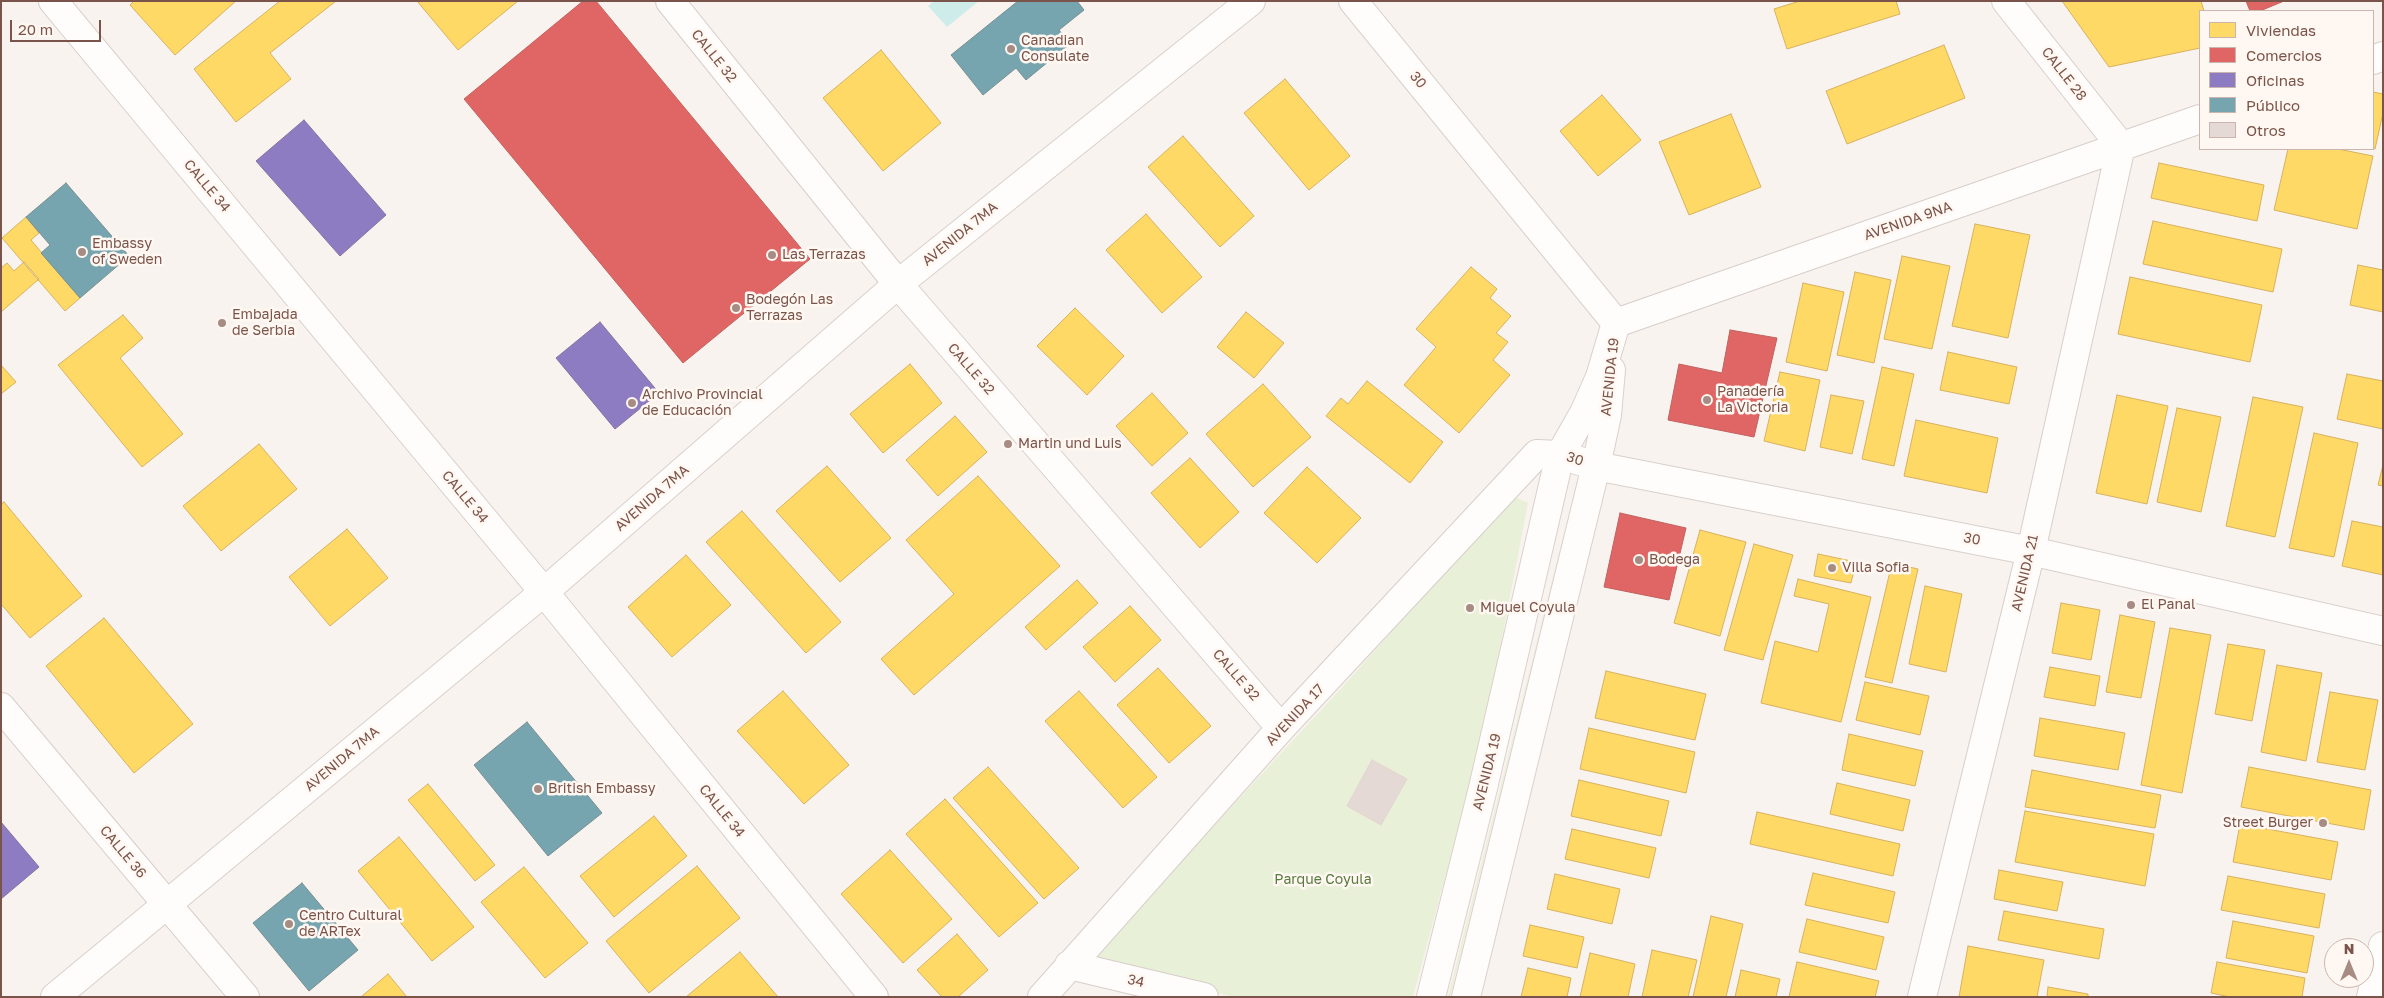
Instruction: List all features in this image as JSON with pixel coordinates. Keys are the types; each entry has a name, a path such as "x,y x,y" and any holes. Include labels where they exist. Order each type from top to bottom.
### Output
{"street":[{"name":"CALLE 34","path":"53,1 544,592 874,997"},
{"name":"CALLE 32","path":"670,1 898,284 1281,728"},
{"name":"AVENIDA 7MA","path":"55,997 544,592 898,284 1251,1"},
{"name":"30","path":"1353,1 1616,323"},
{"name":"CALLE 28","path":"2006,1 2121,146"},
{"name":"AVENIDA 9NA","path":"1616,323 2199,119"},
{"name":"AVENIDA 21","path":"1922,997 2031,551 2121,146"},
{"name":"AVENIDA 19","path":"1431,997 1484,788 1560,455 1584,413 1600,376 1616,323"},
{"name":"AVENIDA 19","path":"1466,997 1596,466 1607,415 1616,323"},
{"name":"AVENIDA 17","path":"1042,997 1068,964 1281,728 1536,454 1560,455"},
{"name":"30","path":"1560,455 1596,466 2031,551 2383,631"},
{"name":"CALLE 36","path":"1,707 245,997"},
{"path":"2371,997 2383,946"},
{"name":"34","path":"1068,964 1204,997"}],"green space":[{"path":"1581,465 1450,997 1448,997"},
{"name":"Parque Coyula","path":"1513,496 1528,503 1484,732 1413,997 1234,997 1094,964 1091,958 1348,681 1498,510"}],"water":[{"path":"934,1 979,1 947,27 928,6"}],"building: Viviendas":[{"path":"134,1 236,1 175,55 130,5"},
{"path":"280,1 336,1 270,53 291,79 236,122 194,69"},
{"path":"417,1 518,1 458,50"},
{"path":"1800,1 1896,1 1900,14 1787,49 1774,9"},
{"path":"2062,1 2201,1 2204,10 2199,10 2199,48 2109,67"},
{"path":"1944,45 1965,98 1847,144 1826,91"},
{"path":"881,50 941,123 883,171 823,98"},
{"path":"1285,79 1350,156 1309,190 1244,113"},
{"path":"2374,92 2383,94 2383,113 2375,149"},
{"path":"1602,95 1641,140 1598,176 1560,131"},
{"path":"1731,114 1761,187 1689,215 1659,142"},
{"path":"1183,136 1254,216 1220,247 1148,167"},
{"path":"2288,150 2343,150 2373,156 2357,229 2274,210"},
{"path":"2159,163 2264,185 2257,221 2151,198"},
{"path":"1146,214 1202,277 1162,313 1106,250"},
{"path":"26,217 39,233 31,240 80,298 65,311 2,238"},
{"path":"2153,221 2282,249 2273,292 2143,264"},
{"path":"1975,224 2030,235 2008,338 1952,326"},
{"path":"1902,256 1950,266 1932,349 1884,339"},
{"path":"24,262 39,279 1,312 1,268 7,263 14,271"},
{"path":"2358,265 2383,270 2383,312 2350,305"},
{"path":"1471,267 1497,289 1490,298 1511,316 1496,333 1508,342 1493,360 1510,375 1459,433 1404,385 1436,347 1416,329"},
{"path":"1855,272 1891,280 1874,363 1837,355"},
{"path":"2130,277 2262,305 2250,362 2118,334"},
{"path":"1803,283 1844,292 1827,371 1786,362"},
{"path":"1075,308 1124,356 1087,395 1037,346"},
{"path":"1246,312 1284,343 1254,378 1217,347"},
{"path":"123,315 143,338 120,358 183,434 142,467 58,365"},
{"path":"1948,352 2017,367 2009,404 1940,390"},
{"path":"910,364 942,403 883,453 850,414"},
{"path":"1,365 16,382 1,394"},
{"path":"1882,367 1914,374 1894,466 1862,459"},
{"path":"1780,372 1820,380 1805,451 1764,441"},
{"path":"2347,374 2383,381 2383,429 2337,419"},
{"path":"1367,381 1443,442 1410,483 1326,416 1341,398 1348,404"},
{"path":"1263,384 1311,437 1253,487 1206,434"},
{"path":"1152,393 1188,433 1152,466 1116,426"},
{"path":"1831,395 1864,401 1852,454 1820,447"},
{"path":"2117,395 2168,406 2147,504 2096,493"},
{"path":"2253,397 2303,407 2275,537 2226,526"},
{"path":"2177,408 2221,417 2201,512 2157,502"},
{"path":"955,416 987,452 938,496 906,460"},
{"path":"1916,420 1998,438 1987,493 1904,476"},
{"path":"2314,433 2358,443 2334,557 2289,548"},
{"path":"259,444 297,489 221,551 183,506"},
{"path":"1190,458 1239,512 1200,548 1151,493"},
{"path":"2383,465 2383,486 2378,485"},
{"path":"827,466 891,538 840,582 776,511"},
{"path":"1307,467 1361,518 1317,563 1264,513"},
{"path":"978,476 1060,566 914,695 881,659 954,594 906,540"},
{"path":"4,502 82,596 30,638 1,604 1,504"},
{"path":"742,511 841,622 806,653 706,542"},
{"path":"2352,521 2383,527 2383,575 2342,566"},
{"path":"347,529 388,578 330,626 289,577"},
{"path":"1700,530 1746,542 1720,636 1674,623"},
{"path":"1754,544 1793,555 1763,660 1724,650"},
{"path":"1818,554 1856,562 1851,583 1814,576"},
{"path":"686,555 731,605 672,657 628,607"},
{"path":"1892,563 1918,569 1892,683 1865,677"},
{"path":"1798,579 1871,597 1841,722 1761,703 1775,641 1818,652 1829,604 1794,596"},
{"path":"1077,580 1098,603 1046,650 1025,627"},
{"path":"1925,586 1962,594 1946,672 1909,664"},
{"path":"2061,603 2100,610 2091,660 2052,653"},
{"path":"1130,606 1161,640 1115,682 1083,647"},
{"path":"2120,615 2155,622 2141,698 2106,692"},
{"path":"104,618 193,724 134,773 46,666"},
{"path":"2170,628 2211,635 2182,793 2141,785"},
{"path":"2228,644 2265,650 2252,721 2215,714"},
{"path":"2277,665 2322,673 2306,761 2261,752"},
{"path":"2050,667 2100,676 2095,706 2044,697"},
{"path":"1158,668 1211,726 1169,763 1117,705"},
{"path":"1606,671 1706,694 1695,740 1595,718"},
{"path":"1865,682 1929,696 1920,735 1856,720"},
{"path":"783,691 849,765 804,804 737,731"},
{"path":"1079,691 1157,777 1123,808 1045,721"},
{"path":"2330,692 2378,700 2365,770 2317,762"},
{"path":"2040,718 2125,733 2118,770 2034,756"},
{"path":"1589,728 1695,752 1686,793 1580,769"},
{"path":"1849,734 1923,751 1915,786 1842,770"},
{"path":"988,767 1079,868 1044,899 953,798"},
{"path":"2249,767 2371,790 2364,830 2241,807"},
{"path":"2032,770 2161,795 2155,828 2025,807"},
{"path":"1579,780 1669,801 1661,836 1571,816"},
{"path":"1837,783 1910,800 1903,831 1830,814"},
{"path":"428,784 495,865 475,881 408,800"},
{"path":"945,799 1038,903 999,937 906,834"},
{"path":"2025,811 2154,834 2145,886 2015,862"},
{"path":"1757,812 1900,844 1893,876 1750,844"},
{"path":"654,816 687,856 614,917 580,876"},
{"path":"2240,824 2338,842 2331,880 2233,862"},
{"path":"1572,829 1656,848 1649,878 1565,859"},
{"path":"399,837 474,927 432,961 358,871"},
{"path":"890,850 952,919 903,963 841,894"},
{"path":"697,866 740,918 649,993 606,941"},
{"path":"524,867 588,943 545,978 481,902"},
{"path":"1999,870 2063,882 2057,911 1994,899"},
{"path":"1813,873 1895,892 1888,923 1805,905"},
{"path":"1555,874 1620,889 1612,924 1547,909"},
{"path":"2228,876 2325,894 2319,928 2221,910"},
{"path":"2004,911 2104,929 2099,959 1998,940"},
{"path":"1711,916 1743,924 1726,997 1693,997"},
{"path":"1807,919 1884,937 1876,970 1799,952"},
{"path":"2233,921 2314,936 2307,973 2226,958"},
{"path":"1530,925 1584,937 1577,968 1523,956"},
{"path":"957,934 988,970 958,997 942,997 917,970"},
{"path":"1968,946 2044,960 2037,997 1959,997"},
{"path":"1652,950 1697,960 1688,997 1642,997"},
{"path":"740,952 778,997 686,997"},
{"path":"1590,953 1635,964 1628,997 1580,997"},
{"path":"1797,962 1879,981 1875,997 1789,997"},
{"path":"2217,962 2305,978 2302,997 2230,997 2211,993"},
{"path":"1528,968 1571,978 1567,997 1521,997"},
{"path":"1741,970 1780,979 1776,997 1735,997"},
{"path":"388,974 407,997 361,997"},
{"path":"2048,987 2088,994 2088,997 2047,997"}],"building: Comercios":[{"path":"583,1 596,1 810,259 683,363 464,99"},
{"path":"2246,1 2284,1 2262,10 2250,10"},
{"path":"1730,330 1777,338 1754,437 1668,420 1679,364 1722,373"},
{"path":"1620,513 1686,528 1669,600 1604,587"}],"building: Oficinas":[{"path":"304,120 386,215 340,256 256,161"},
{"path":"600,322 659,393 615,429 556,358"},
{"path":"1,822 39,867 1,899"}],"building: Público":[{"name":"Canadian Consulate","path":"1018,1 1077,1 1084,10 1059,30 1070,44 1026,80 1016,68 983,95 951,55"},
{"path":"66,183 129,256 80,298 41,253 50,245 26,217"},
{"name":"British Embassy","path":"527,722 602,813 548,856 474,765"},
{"path":"302,883 358,950 309,991 253,923"}],"building: Otros":[{"path":"1372,760 1407,779 1381,825 1347,806"}],"place":[{"name":"Canadian Consulate","path":"1011,49"},
{"name":"Embassy of Sweden","path":"82,252"},
{"name":"Las Terrazas","path":"772,255"},
{"name":"Bodegón Las Terrazas","path":"736,308"},
{"name":"Embajada de Serbia","path":"222,323"},
{"name":"Panadería La Victoria","path":"1707,400"},
{"name":"Archivo Provincial de Educación","path":"632,403"},
{"name":"Martin und Luis","path":"1008,444"},
{"name":"Bodega","path":"1639,560"},
{"name":"Villa Sofia","path":"1832,568"},
{"name":"El Panal","path":"2131,605"},
{"name":"Miguel Coyula","path":"1470,608"},
{"name":"British Embassy","path":"538,789"},
{"name":"Street Burger","path":"2323,823"},
{"name":"Centro Cultural de ARTex","path":"289,924"}]}
